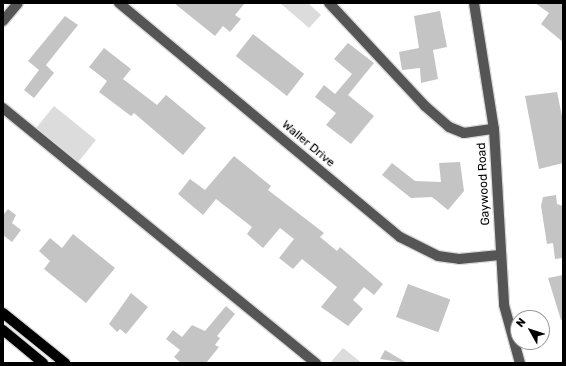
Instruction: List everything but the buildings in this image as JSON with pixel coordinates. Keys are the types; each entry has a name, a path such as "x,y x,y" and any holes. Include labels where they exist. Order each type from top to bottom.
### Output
{"main road":[{"path":"3,313 65,363"},
{"path":"3,330 43,363"}],"street":[{"path":"3,21 18,3"},
{"name":"Waller Drive","path":"119,3 400,237 438,256 459,259 500,255"},
{"path":"329,3 425,106 449,127 464,133 494,129"},
{"name":"Gaywood Road","path":"474,3 494,129 504,305 520,363"},
{"path":"3,108 316,363"}],"shaded area":[{"path":"280,3 308,3 321,15 309,28"},
{"path":"54,106 96,140 78,162 36,128"},
{"path":"343,348 362,363 330,363"}]}
